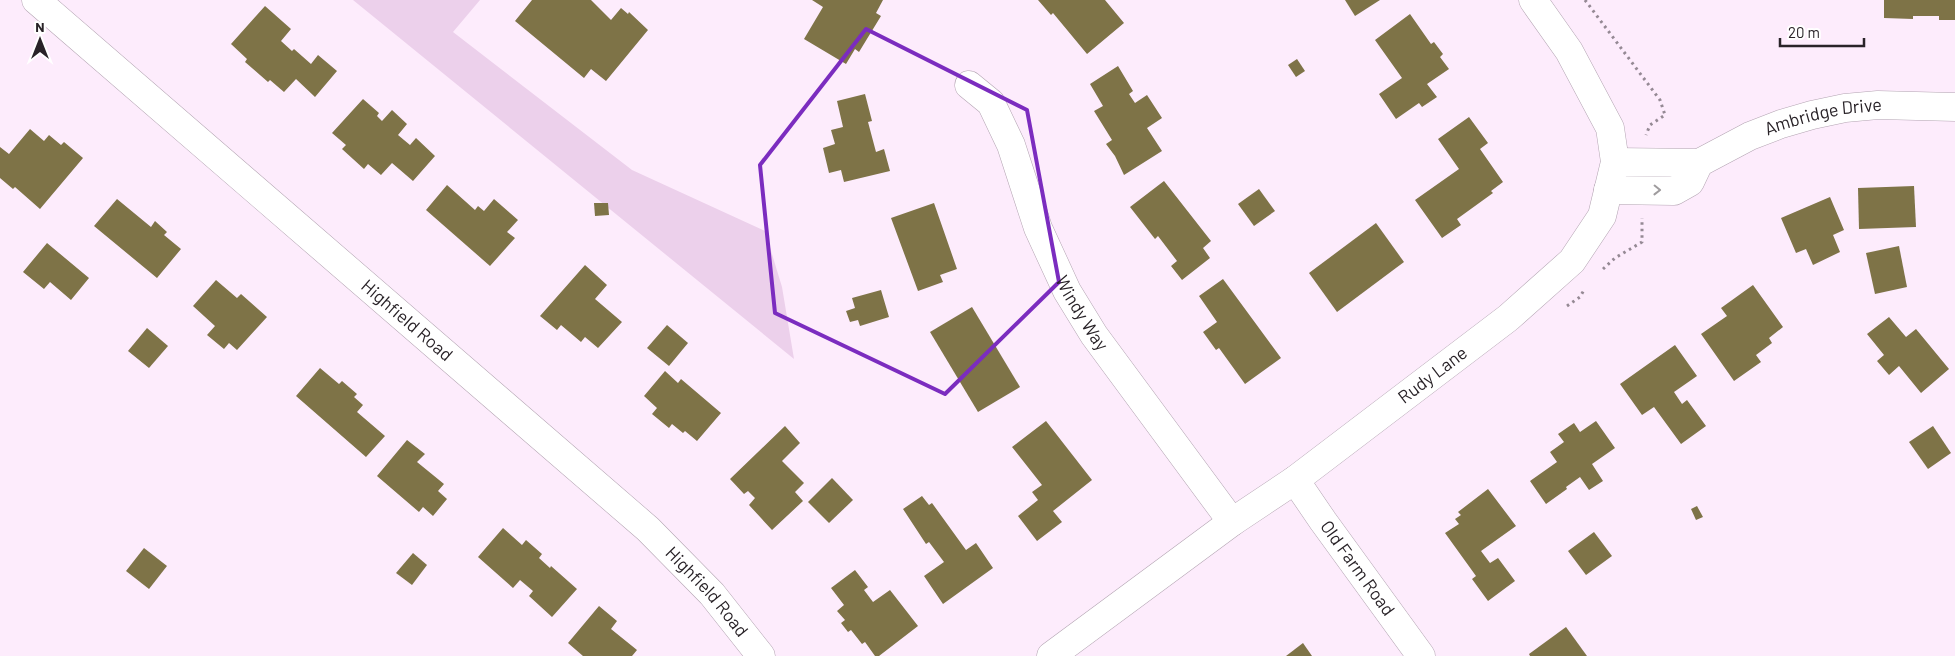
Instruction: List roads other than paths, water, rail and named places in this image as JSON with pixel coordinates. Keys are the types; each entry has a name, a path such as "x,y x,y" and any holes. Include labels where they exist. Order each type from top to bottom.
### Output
{"street":[{"name":"Highfield Road","path":"36,0 648,529 712,594 762,656"},
{"name":"Rudy Lane","path":"1051,656 1232,522 1295,480 1508,318 1572,261 1602,216 1615,162 1610,128 1569,51 1532,0"},
{"name":"Windy Way","path":"969,86 991,103 995,111 1011,145 1038,228 1067,291 1094,335 1232,522"},
{"name":"Ambridge Drive","path":"1608,190 1674,191 1690,182 1699,164 1750,136 1812,115 1845,108 1878,105 1955,107"},
{"path":"1615,162 1699,164"},
{"name":"Old Farm Road","path":"1295,480 1421,656"}]}
